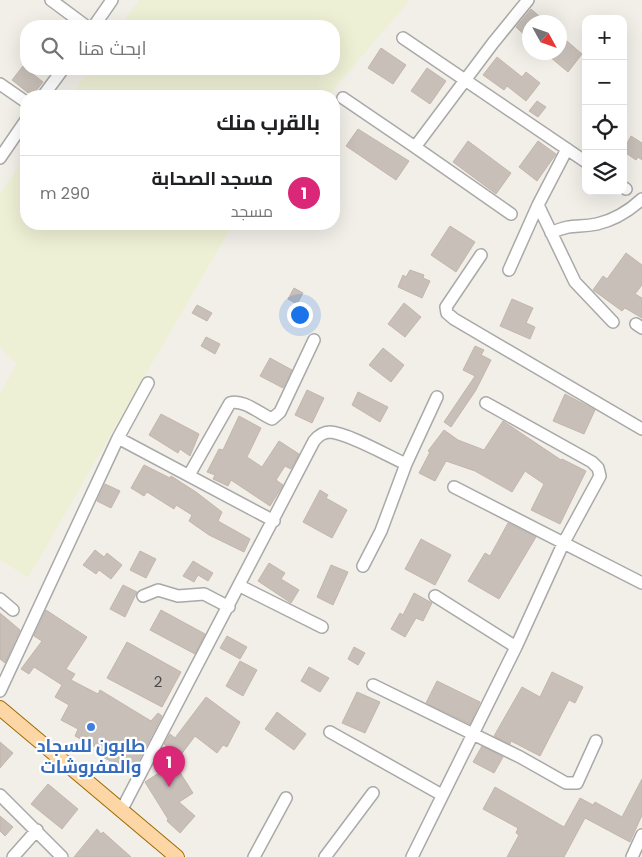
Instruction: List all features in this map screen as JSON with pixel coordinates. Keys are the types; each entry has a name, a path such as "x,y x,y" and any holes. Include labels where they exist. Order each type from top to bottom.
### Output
{"main road":[{"path":"0,708 177,857"}],"street":[{"path":"51,0 78,20"},
{"path":"98,20 112,0"},
{"path":"415,147 492,44 528,0"},
{"path":"403,38 582,159"},
{"path":"47,90 59,75"},
{"path":"0,84 20,98"},
{"path":"343,98 511,214"},
{"path":"0,158 20,129"},
{"path":"509,270 538,205 567,149"},
{"path":"551,233 566,226 598,224 626,214 642,199"},
{"path":"538,205 575,282 614,322"},
{"path":"481,255 446,307 447,313 454,320 642,429"},
{"path":"189,475 230,403 243,404 272,419 276,417 314,340"},
{"path":"0,691 118,438 148,383"},
{"path":"363,566 381,531 406,464 438,396"},
{"path":"412,857 516,647 563,544 600,476 598,468 592,462 486,404"},
{"path":"121,811 274,521 314,441 321,434 330,432 344,435 406,464"},
{"path":"118,438 274,521"},
{"path":"454,486 563,544 642,583"},
{"path":"240,586 322,627"},
{"path":"143,596 158,590 178,596 204,594 229,607"},
{"path":"435,596 516,647"},
{"path":"0,599 13,610"},
{"path":"373,684 473,733 566,783 576,783 596,741"},
{"path":"330,732 442,795"},
{"path":"325,857 373,793"},
{"path":"0,795 62,857"},
{"path":"254,857 286,798"},
{"path":"13,857 37,830"},
{"path":"632,857 642,835"}],"green space":[{"path":"139,0 410,0 333,90 74,90 86,75 340,75 340,20 124,20"},
{"path":"20,165 20,230 230,230 28,578 0,560 0,393 17,364 0,347 0,193"}],"building":[{"path":"531,9 538,15 526,15"},
{"path":"522,20 522,33 516,27"},
{"path":"567,41 582,54 568,72 554,60 567,60"},
{"path":"381,48 406,65 393,84 368,68"},
{"path":"497,57 522,77 526,72 540,83 526,101 507,86 504,90 483,75"},
{"path":"427,68 446,81 430,104 411,91"},
{"path":"20,70 20,75 34,75 43,82 37,90 24,90 12,80"},
{"path":"537,101 546,107 538,117 529,111"},
{"path":"358,129 409,161 396,180 346,146"},
{"path":"631,136 642,143 642,160 638,157 636,160 627,154 627,144"},
{"path":"468,141 511,173 496,194 453,162"},
{"path":"538,141 556,154 537,181 519,167"},
{"path":"450,226 475,242 456,272 431,255"},
{"path":"626,253 642,265 642,285 635,294 642,298 642,318 625,308 622,311 593,290 603,276 607,279"},
{"path":"410,270 424,275 423,278 430,281 422,298 398,287 403,275 406,277"},
{"path":"294,288 303,293 297,304 288,299"},
{"path":"512,299 533,308 526,323 535,327 530,339 500,326"},
{"path":"404,303 421,317 405,337 388,324"},
{"path":"197,305 212,313 207,321 192,313"},
{"path":"206,337 220,344 215,354 201,346"},
{"path":"475,346 484,350 481,355 491,360 476,390 451,427 444,422 475,376 463,370"},
{"path":"383,348 404,365 391,382 369,365"},
{"path":"270,358 292,370 283,388 260,376"},
{"path":"307,390 324,398 312,423 295,415"},
{"path":"358,392 388,407 380,422 352,405"},
{"path":"565,394 595,410 584,434 553,421"},
{"path":"161,414 199,434 190,456 180,449 178,453 149,435"},
{"path":"239,416 261,428 247,457 262,467 279,441 299,454 291,469 285,466 276,480 283,485 270,506 231,480 228,486 213,479 215,475 207,472 219,449 223,450"},
{"path":"503,421 561,460 586,471 560,524 531,510 544,484 525,471 512,492 475,471 446,461 435,481 419,473 430,452 428,451 444,430 458,440 484,450"},
{"path":"144,465 170,478 171,476 222,512 218,521 250,539 244,552 209,535 189,521 192,515 176,505 174,509 147,492 144,496 131,488"},
{"path":"105,484 120,491 111,508 97,501"},
{"path":"320,490 328,495 326,498 347,510 332,538 303,522"},
{"path":"508,523 536,537 499,599 468,581 485,553 490,556"},
{"path":"421,539 451,555 435,585 405,569"},
{"path":"95,550 104,557 107,553 122,565 111,579 99,570 96,574 83,565"},
{"path":"140,551 156,559 146,578 130,570"},
{"path":"193,561 213,573 208,581 198,575 194,582 183,576"},
{"path":"269,563 285,573 281,579 299,590 291,603 258,581"},
{"path":"331,565 348,572 333,605 317,597"},
{"path":"123,585 137,592 125,617 110,609"},
{"path":"414,593 432,603 423,621 416,618 405,637 391,629 400,613 403,615"},
{"path":"46,610 87,637 66,669 75,674 71,680 98,694 100,690 151,721 158,713 162,716 132,773 101,756 103,751 75,736 78,729 61,720 69,705 55,697 62,685 34,667 29,674 21,669 42,641 34,636"},
{"path":"161,610 205,634 195,654 150,630"},
{"path":"0,613 20,630 5,663 0,659"},
{"path":"227,636 247,647 240,659 220,648"},
{"path":"127,642 181,672 162,707 107,678"},
{"path":"354,647 365,653 358,665 348,659"},
{"path":"240,661 257,670 243,696 226,686"},
{"path":"309,667 329,678 320,692 301,681"},
{"path":"552,672 583,687 575,703 569,700 540,756 511,741 510,744 494,736 522,687 540,697"},
{"path":"437,681 480,702 470,724 426,703"},
{"path":"357,692 380,702 365,733 342,723"},
{"path":"206,697 240,722 227,747 223,745 217,753 195,736 180,756 164,744 170,734 175,738"},
{"path":"277,712 306,734 294,750 265,729"},
{"path":"0,742 13,753 0,768"},
{"path":"482,746 503,757 494,773 473,762"},
{"path":"174,763 193,793 179,802 195,816 180,833 167,821 168,819 145,782"},
{"path":"642,779 642,815 630,842 585,818 564,857 507,857 519,835 516,833 518,828 483,809 495,787 564,827 580,798 593,805 595,802 622,817"},
{"path":"48,784 78,809 62,829 31,804"},
{"path":"0,816 13,827 5,836 0,831"},
{"path":"97,829 101,834 103,832 131,857 74,857"}],"place":[{"name":"طابون للسجاد والمفروشات","path":"91,727"},
{"name":"مسجد الصحابة","path":"169,787"}]}
